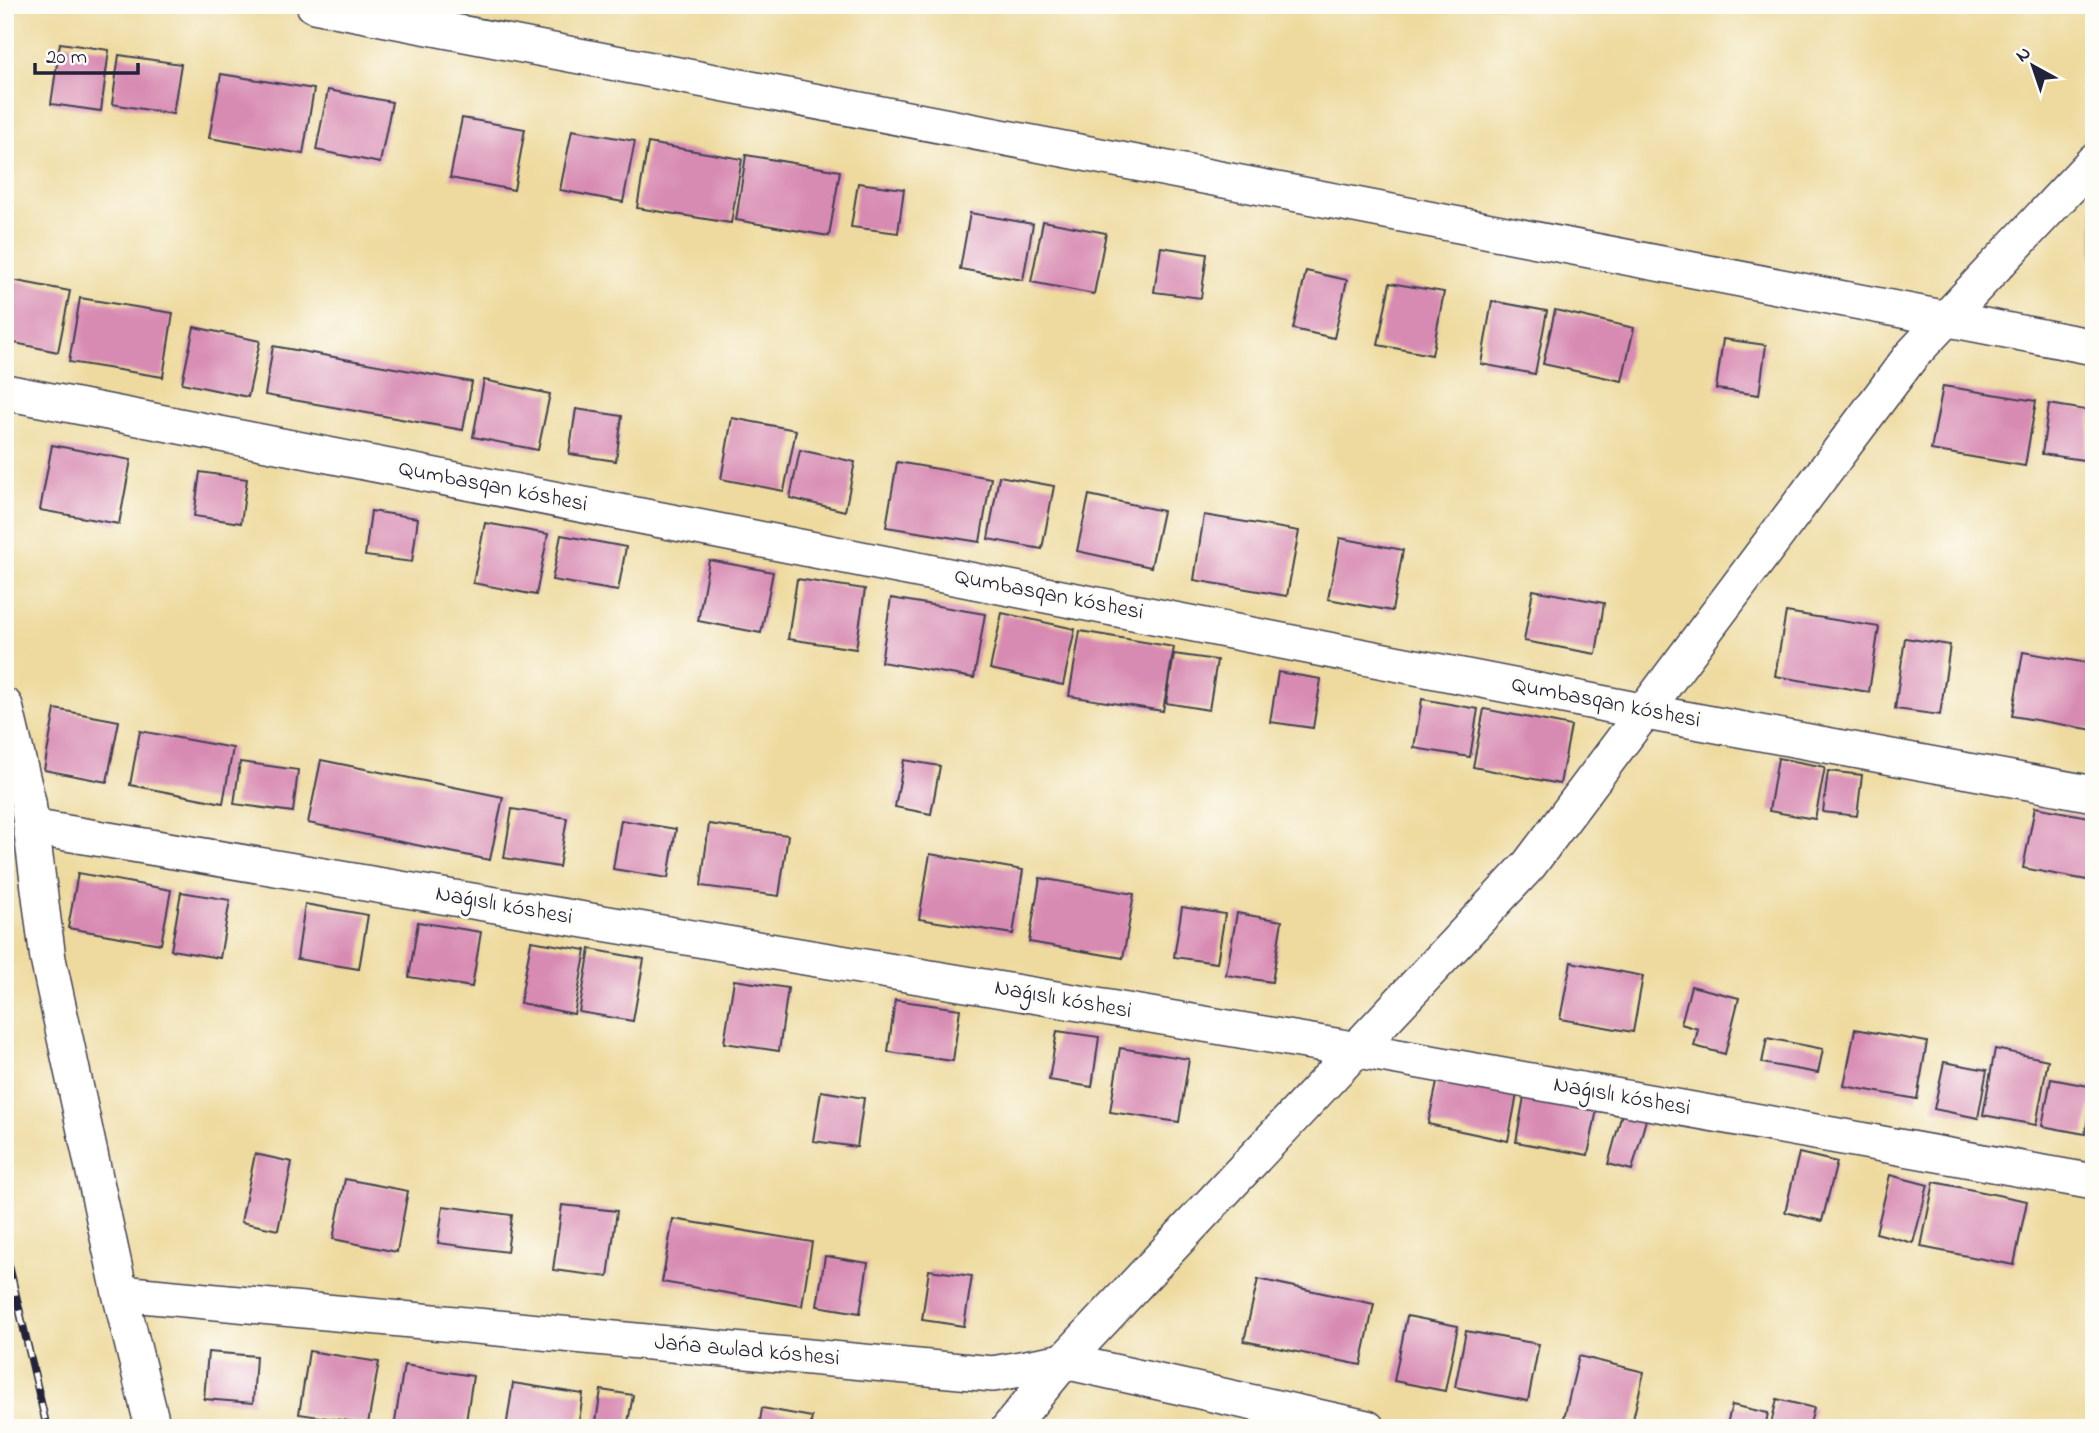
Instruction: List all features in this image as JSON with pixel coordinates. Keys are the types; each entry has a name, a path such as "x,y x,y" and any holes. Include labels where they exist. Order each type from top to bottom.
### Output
{"street":[{"path":"314,5 2094,347"},
{"path":"1009,1428 1064,1361 1353,1049 1529,864 1646,712 1911,356 2094,162"},
{"name":"Qumbasqan kóshesi","path":"5,392 1646,712 2094,794"},
{"path":"5,706 31,827 48,959 120,1293 153,1428"},
{"name":"Naǵıslı kóshesi","path":"31,827 1353,1049 2094,1182"},
{"name":"Jańa awlad kóshesi","path":"120,1293 993,1374 1064,1361 1367,1428"}],"sand":[{"path":"5,5 2094,5 2094,1428 5,1428"}],"building":[{"path":"60,43 109,50 101,111 51,104"},
{"path":"119,55 181,64 173,114 112,104"},
{"path":"221,74 314,89 303,154 209,138"},
{"path":"328,90 392,102 380,163 316,150"},
{"path":"462,118 525,129 514,190 450,178"},
{"path":"572,130 635,141 623,202 560,190"},
{"path":"648,143 742,159 731,223 637,208"},
{"path":"746,155 840,171 829,236 736,220"},
{"path":"858,183 904,189 898,233 851,227"},
{"path":"970,213 1033,224 1023,280 960,269"},
{"path":"1043,221 1106,233 1094,294 1031,282"},
{"path":"1161,247 1207,254 1201,298 1154,292"},
{"path":"1306,271 1347,280 1334,338 1293,329"},
{"path":"6,279 70,291 58,352 5,341"},
{"path":"1390,283 1444,292 1432,355 1378,345"},
{"path":"80,298 173,313 163,377 69,362"},
{"path":"1492,301 1547,311 1535,374 1481,364"},
{"path":"1555,310 1634,328 1622,381 1543,364"},
{"path":"194,327 260,341 248,397 182,383"},
{"path":"1723,339 1766,345 1759,395 1716,389"},
{"path":"273,346 472,382 463,430 265,395"},
{"path":"484,380 550,394 538,450 473,437"},
{"path":"1943,386 2036,401 2025,466 1931,450"},
{"path":"2049,404 2092,411 2084,460 2042,454"},
{"path":"576,409 622,416 616,461 569,454"},
{"path":"732,418 796,430 784,491 721,479"},
{"path":"52,445 131,460 119,524 40,510"},
{"path":"800,450 855,462 845,511 790,498"},
{"path":"897,462 991,478 980,542 886,527"},
{"path":"200,472 247,479 241,523 194,516"},
{"path":"999,476 1054,486 1042,549 988,539"},
{"path":"1089,495 1163,511 1151,567 1077,551"},
{"path":"371,511 418,518 412,562 365,556"},
{"path":"1204,515 1299,531 1287,596 1194,580"},
{"path":"485,523 548,534 536,595 473,583"},
{"path":"561,535 626,547 618,591 552,580"},
{"path":"1340,538 1403,550 1392,611 1328,599"},
{"path":"709,560 773,572 761,633 698,621"},
{"path":"797,579 865,589 856,649 788,639"},
{"path":"1533,590 1604,603 1596,654 1524,641"},
{"path":"891,598 985,614 974,678 881,662"},
{"path":"1786,612 1879,627 1869,692 1775,676"},
{"path":"1002,613 1075,629 1063,685 990,669"},
{"path":"1080,631 1174,647 1163,711 1069,696"},
{"path":"1905,638 1950,645 1940,715 1895,709"},
{"path":"2023,652 2094,664 2094,730 2012,716"},
{"path":"1174,654 1217,660 1209,710 1166,703"},
{"path":"1278,672 1321,679 1313,728 1270,722"},
{"path":"1422,699 1478,709 1470,757 1414,748"},
{"path":"55,709 119,721 107,782 44,770"},
{"path":"1484,709 1571,726 1560,784 1473,767"},
{"path":"140,731 233,748 223,803 130,785"},
{"path":"1778,758 1825,767 1815,819 1769,811"},
{"path":"321,760 503,797 490,860 308,823"},
{"path":"904,760 940,766 931,814 895,807"},
{"path":"240,762 298,770 293,812 234,804"},
{"path":"1828,771 1862,775 1857,816 1823,812"},
{"path":"2035,807 2094,818 2094,844 2087,880 2023,868"},
{"path":"512,809 567,818 559,867 504,858"},
{"path":"621,820 676,829 668,878 613,869"},
{"path":"709,824 788,835 779,896 701,886"},
{"path":"930,854 1023,870 1013,934 919,919"},
{"path":"78,873 171,890 161,944 68,928"},
{"path":"1040,878 1134,894 1123,958 1029,942"},
{"path":"181,892 230,900 220,958 171,950"},
{"path":"305,904 368,915 359,969 297,959"},
{"path":"1182,907 1225,914 1217,963 1174,957"},
{"path":"1237,913 1282,921 1272,982 1226,975"},
{"path":"418,922 481,932 472,987 409,977"},
{"path":"531,941 586,950 574,1014 520,1003"},
{"path":"590,949 644,959 633,1021 579,1012"},
{"path":"1571,962 1643,976 1633,1032 1560,1019"},
{"path":"734,980 788,988 779,1051 724,1043"},
{"path":"1691,986 1739,998 1725,1054 1694,1046 1698,1029 1681,1024"},
{"path":"895,1000 960,1009 953,1061 888,1052"},
{"path":"1855,1029 1927,1042 1917,1099 1844,1086"},
{"path":"1057,1031 1099,1037 1092,1087 1049,1080"},
{"path":"1767,1038 1823,1049 1818,1073 1762,1063"},
{"path":"1120,1048 1189,1059 1179,1122 1110,1112"},
{"path":"1995,1049 2048,1060 2036,1125 1983,1115"},
{"path":"1944,1062 1987,1070 1978,1118 1934,1109"},
{"path":"1440,1069 1519,1084 1508,1141 1428,1124"},
{"path":"2051,1079 2094,1087 2085,1134 2042,1126"},
{"path":"1526,1085 1599,1099 1588,1155 1516,1142"},
{"path":"821,1091 864,1098 857,1147 813,1141"},
{"path":"1623,1110 1647,1116 1632,1170 1608,1164"},
{"path":"1799,1153 1837,1162 1822,1221 1785,1212"},
{"path":"255,1154 292,1162 278,1230 241,1222"},
{"path":"1890,1175 1928,1185 1913,1243 1876,1233"},
{"path":"345,1179 408,1191 397,1252 333,1239"},
{"path":"1934,1182 2027,1201 2014,1265 1921,1247"},
{"path":"562,1205 617,1211 608,1277 553,1270"},
{"path":"443,1206 512,1215 507,1252 438,1243"},
{"path":"673,1219 812,1242 802,1306 662,1282"},
{"path":"825,1256 868,1263 860,1313 817,1306"},
{"path":"929,1270 972,1276 964,1326 922,1320"},
{"path":"1258,1279 1374,1304 1361,1365 1244,1341"},
{"path":"1407,1316 1458,1326 1445,1391 1394,1381"},
{"path":"1466,1331 1539,1344 1528,1401 1455,1387"},
{"path":"309,1351 379,1362 368,1424 299,1414"},
{"path":"208,1352 256,1356 253,1403 204,1399"},
{"path":"1579,1356 1644,1372 1631,1428 1604,1428 1564,1418"},
{"path":"404,1365 473,1376 465,1428 394,1428"},
{"path":"513,1383 583,1394 578,1428 506,1428"},
{"path":"601,1390 633,1395 627,1428 595,1428"},
{"path":"1777,1399 1814,1408 1809,1428 1770,1428"},
{"path":"1732,1405 1768,1413 1765,1428 1726,1428"},
{"path":"762,1408 812,1417 810,1428 759,1428"}],"railway":[{"path":"5,1248 47,1428"}]}
